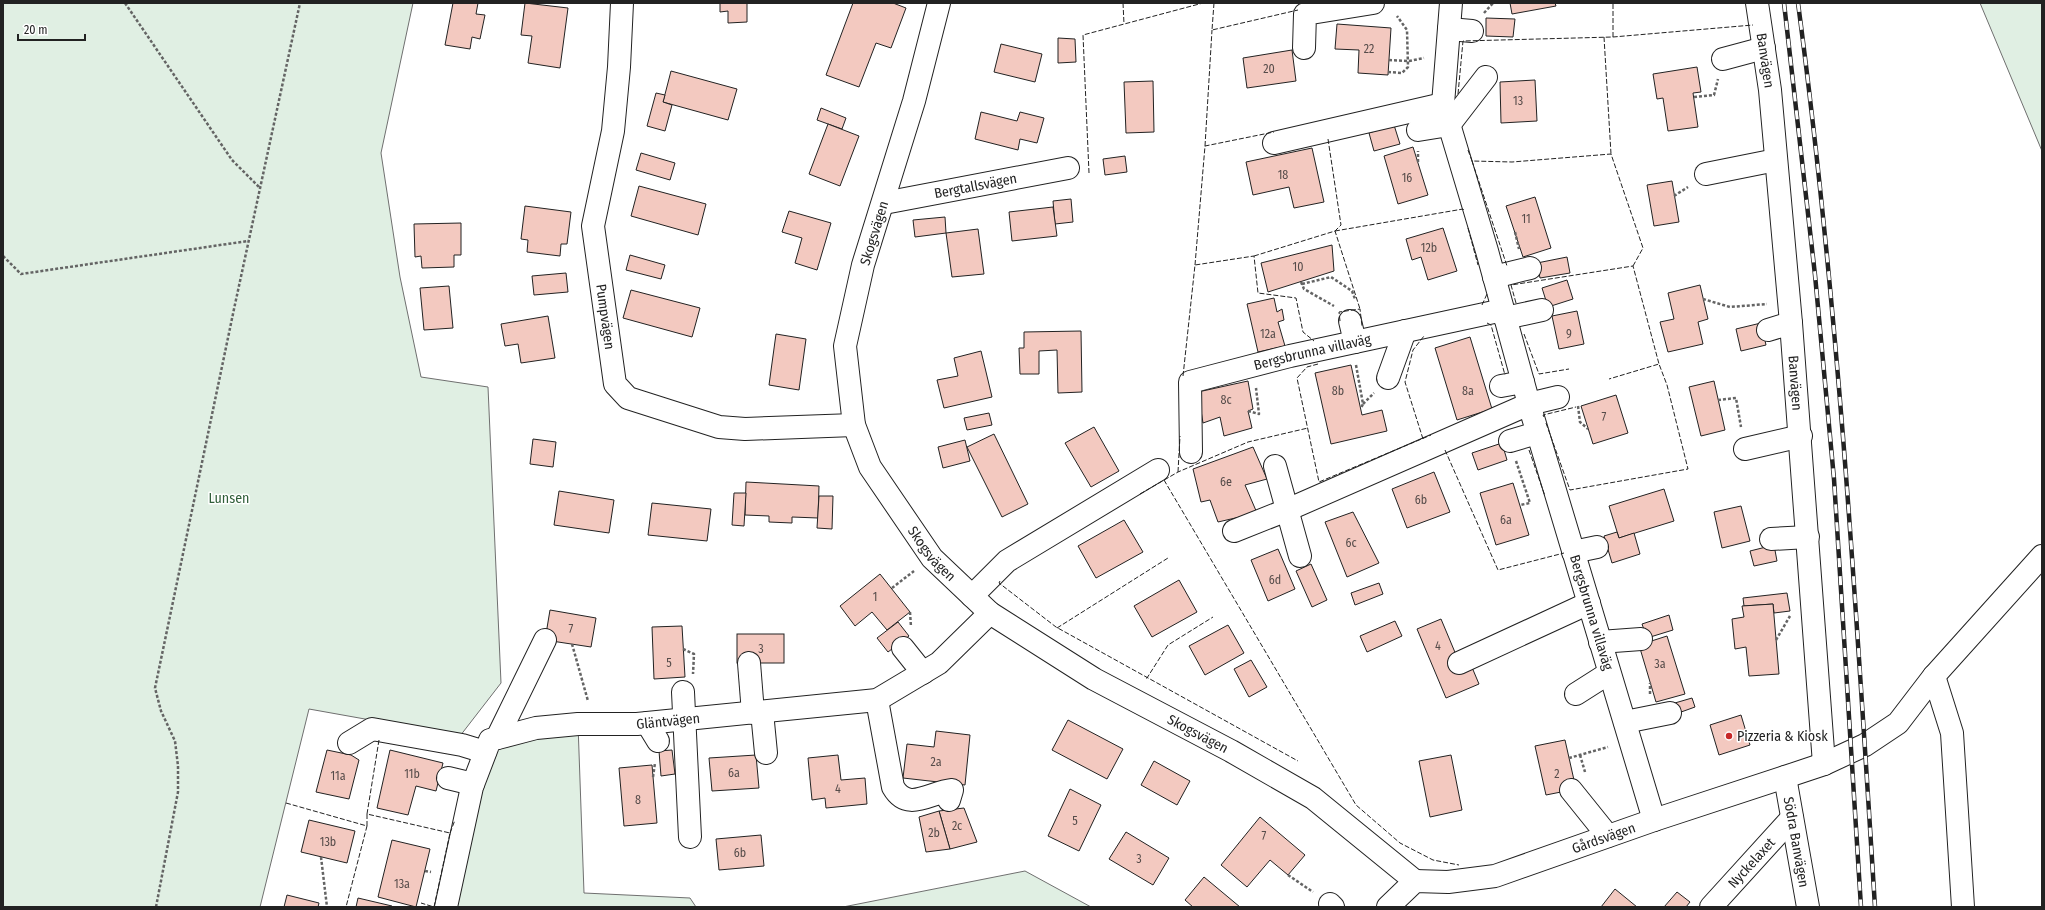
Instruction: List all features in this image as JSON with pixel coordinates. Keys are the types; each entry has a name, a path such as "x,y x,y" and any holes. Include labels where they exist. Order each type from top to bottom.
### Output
{"street":[{"name":"Pumpvägen","path":"622,3 619,67 613,131 593,226 615,384 628,398 719,427 745,429 854,425"},
{"name":"Skogsvägen","path":"939,3 914,101 884,203 864,264 845,346 854,425 870,467 932,558 990,613 1094,679 1232,751 1313,798 1415,881"},
{"path":"1304,48 1305,14 1373,3"},
{"name":"Bergsbrunna villaväg","path":"1452,3 1443,104 1494,277 1529,404 1654,820"},
{"name":"Banvägen","path":"1757,3 1770,90 1801,436 1808,537 1806,599 1824,764"},
{"path":"1449,29 1472,31"},
{"path":"1723,59 1764,48"},
{"path":"1418,130 1449,125 1486,77"},
{"path":"1274,143 1443,104"},
{"path":"1706,174 1776,160"},
{"name":"Bergtallsvägen","path":"884,203 1068,168"},
{"path":"1494,277 1530,268"},
{"path":"1504,314 1542,310"},
{"path":"1768,330 1790,313"},
{"name":"Bergsbrunna villaväg","path":"1191,452 1190,382 1254,366 1356,328 1405,331 1504,314"},
{"path":"1388,378 1405,331"},
{"path":"1501,386 1523,382"},
{"path":"1234,531 1287,510 1529,404 1558,397"},
{"path":"1510,442 1538,433"},
{"path":"1745,449 1801,436"},
{"path":"1275,466 1300,556"},
{"path":"972,596 1006,561 1158,470"},
{"path":"1771,539 1808,537"},
{"path":"1573,552 1597,547"},
{"name":"Gårdsvägen","path":"1415,881 1448,882 1495,876 1654,820 1824,764 1865,745 1898,723 1934,676 2042,556"},
{"path":"1459,663 1589,604"},
{"name":"Gläntvägen","path":"491,745 536,728 594,724 653,732 685,720 877,700 939,663 990,613"},
{"path":"1600,642 1641,639"},
{"path":"446,907 473,784 491,745 546,640"},
{"path":"903,648 922,673"},
{"path":"749,664 766,753"},
{"path":"1576,694 1610,673"},
{"path":"1934,676 1952,733 1963,907"},
{"path":"683,692 690,837"},
{"path":"877,700 892,754 893,787 898,796 907,808 952,790 949,800"},
{"path":"1627,732 1670,713"},
{"path":"349,743 372,729 462,745 491,745"},
{"name":"Södra Banvägen","path":"1785,777 1808,907"},
{"path":"448,778 473,784"},
{"path":"1571,790 1608,836"},
{"name":"Nyckelaxet","path":"1716,905 1792,818"},
{"path":"1388,907 1415,881"}],"path":[{"path":"126,3 232,160 260,188"},
{"path":"156,907 178,792 178,766 175,741 161,711 155,688 248,241 300,3"},
{"path":"1388,72 1402,73 1408,68 1407,30 1397,16"},
{"path":"1389,60 1409,61 1447,52"},
{"path":"1694,98 1714,95 1723,59"},
{"path":"3,256 21,274 248,241"},
{"path":"1356,328 1334,306 1304,289 1301,283 1331,277 1352,291 1356,328 1355,360 1363,404 1360,408"},
{"path":"1703,298 1730,307 1790,313"},
{"path":"1248,411 1259,414 1254,366"},
{"path":"1718,400 1736,398 1745,449"},
{"path":"1510,442 1530,503 1520,505"},
{"path":"892,588 932,558"},
{"path":"1776,640 1806,599"},
{"path":"572,644 594,724"},
{"path":"1569,758 1627,732"},
{"path":"321,857 327,907"},
{"path":"1288,875 1332,906"}],"green space":[{"name":"Lunsen","path":"3,3 413,3 381,153 400,277 421,377 488,387 501,683 460,736 309,709 260,907 3,907"},
{"path":"1980,3 2042,3 2042,151"},
{"path":"578,724 584,893 690,898 696,907 446,907 490,740"},
{"path":"1025,871 1091,907 843,907"}],"building":[{"path":"453,3 478,3 476,14 485,15 480,39 472,37 470,49 445,45"},
{"path":"525,3 568,8 560,68 528,63 532,36 521,35"},
{"path":"720,3 747,3 747,22 728,23 728,11 720,12"},
{"path":"853,3 893,3 906,8 891,48 876,43 859,87 826,75"},
{"path":"1510,3 1555,3 1556,6 1512,14"},
{"path":"1486,18 1515,19 1513,37 1486,36"},
{"path":"1337,24 1391,28 1388,75 1358,73 1359,50 1335,49"},
{"path":"1058,38 1075,39 1076,62 1058,63"},
{"path":"1001,44 1042,54 1035,82 994,72"},
{"path":"1292,50 1296,81 1247,88 1243,58"},
{"path":"1697,67 1701,92 1693,93 1698,127 1668,131 1663,98 1657,99 1653,74"},
{"path":"671,71 737,89 728,120 663,102"},
{"path":"1535,80 1537,121 1501,123 1500,82"},
{"path":"1153,81 1154,132 1126,133 1124,82"},
{"path":"656,93 665,95 663,102 672,105 665,131 647,126"},
{"path":"821,108 846,118 842,129 817,120"},
{"path":"981,112 1017,121 1020,112 1044,118 1037,143 1020,139 1018,150 975,139"},
{"path":"828,124 859,136 840,186 809,174"},
{"path":"1394,125 1400,144 1374,151 1369,133"},
{"path":"1413,147 1428,195 1398,204 1384,156"},
{"path":"1312,148 1324,202 1294,208 1289,187 1253,195 1246,162"},
{"path":"641,153 675,163 670,180 636,170"},
{"path":"1125,156 1127,172 1105,175 1103,159"},
{"path":"1672,181 1679,222 1654,226 1647,185"},
{"path":"639,186 706,204 698,235 631,216"},
{"path":"1535,197 1551,248 1523,257 1506,206"},
{"path":"1071,199 1073,222 1055,224 1053,201"},
{"path":"525,206 571,212 567,244 561,244 560,256 527,252 528,240 521,239"},
{"path":"1053,207 1057,236 1012,241 1009,212"},
{"path":"789,211 831,223 817,270 795,263 802,238 782,232"},
{"path":"945,217 946,233 915,237 913,220"},
{"path":"461,223 461,255 454,255 454,267 422,268 421,256 415,257 414,224"},
{"path":"1443,228 1457,271 1428,280 1421,257 1412,260 1406,239"},
{"path":"978,229 984,274 952,277 946,233"},
{"path":"1332,245 1334,271 1268,292 1261,263"},
{"path":"630,255 665,265 661,279 626,270"},
{"path":"1567,257 1570,273 1540,278 1537,263"},
{"path":"566,273 568,292 534,295 532,276"},
{"path":"1567,280 1573,299 1548,307 1542,288"},
{"path":"1700,285 1708,319 1698,322 1703,344 1668,352 1660,322 1674,319 1668,293"},
{"path":"449,286 453,328 424,330 420,288"},
{"path":"631,290 700,308 692,337 623,318"},
{"path":"1274,298 1277,312 1282,309 1284,320 1278,322 1285,346 1258,352 1247,304"},
{"path":"1577,311 1584,344 1559,349 1552,316"},
{"path":"548,316 555,358 521,363 518,344 505,346 501,324"},
{"path":"1761,323 1766,345 1741,351 1736,329"},
{"path":"1081,331 1082,392 1058,393 1057,350 1039,351 1039,374 1020,374 1019,348 1024,348 1024,332"},
{"path":"776,334 806,339 799,390 769,385"},
{"path":"1470,337 1492,409 1457,420 1435,348"},
{"path":"981,351 992,397 944,408 937,380 958,376 954,358"},
{"path":"1351,365 1362,415 1382,410 1387,431 1331,444 1315,373"},
{"path":"1248,381 1253,409 1248,411 1252,428 1224,436 1220,417 1203,423 1198,392"},
{"path":"1714,381 1725,430 1701,436 1689,387"},
{"path":"1616,395 1628,433 1593,444 1581,406"},
{"path":"989,413 992,425 967,430 964,418"},
{"path":"1094,427 1119,471 1091,487 1065,443"},
{"path":"994,434 1028,504 1002,517 967,447"},
{"path":"533,439 556,442 553,467 530,464"},
{"path":"965,440 970,461 943,468 938,447"},
{"path":"1502,443 1507,460 1478,470 1472,453"},
{"path":"1253,447 1267,479 1245,485 1257,513 1218,522 1210,500 1201,502 1193,469"},
{"path":"1434,472 1450,512 1407,528 1392,489"},
{"path":"746,482 819,486 818,518 792,517 792,523 769,522 769,516 745,515"},
{"path":"1513,483 1529,535 1496,545 1480,493"},
{"path":"1664,489 1674,521 1619,538 1609,506"},
{"path":"559,491 614,500 609,533 554,525"},
{"path":"734,493 746,493 744,526 732,525"},
{"path":"819,496 833,496 832,529 817,528"},
{"path":"652,503 711,509 707,541 648,535"},
{"path":"1741,506 1750,541 1722,548 1714,512"},
{"path":"1353,512 1379,563 1347,577 1325,522"},
{"path":"1124,520 1143,552 1096,578 1078,546"},
{"path":"1617,532 1619,538 1634,533 1640,554 1612,563 1604,536"},
{"path":"1774,545 1777,561 1754,566 1750,551"},
{"path":"1278,549 1295,589 1268,601 1251,560"},
{"path":"1311,564 1327,600 1312,607 1296,571"},
{"path":"880,574 910,612 887,630 872,612 855,626 840,606"},
{"path":"1179,580 1197,612 1152,637 1134,606"},
{"path":"1379,583 1383,594 1355,605 1351,593"},
{"path":"1787,593 1790,611 1774,613 1773,604 1744,606 1743,598"},
{"path":"1773,604 1779,674 1749,676 1746,647 1735,649 1732,619 1744,617 1742,606"},
{"path":"550,610 596,618 591,647 545,640"},
{"path":"1669,615 1673,630 1647,638 1642,624"},
{"path":"1441,619 1462,669 1471,665 1479,684 1446,698 1417,629"},
{"path":"1395,621 1402,636 1367,652 1360,636"},
{"path":"898,622 909,636 888,652 877,638"},
{"path":"1228,625 1244,653 1205,675 1189,646"},
{"path":"682,626 685,677 654,679 652,627"},
{"path":"737,634 784,634 784,663 737,663"},
{"path":"1667,636 1685,694 1656,702 1639,645"},
{"path":"1251,660 1267,687 1249,697 1234,669"},
{"path":"1692,698 1695,707 1670,716 1668,705"},
{"path":"1741,715 1750,745 1719,755 1710,725"},
{"path":"1068,720 1123,749 1107,779 1052,750"},
{"path":"936,731 970,735 965,785 903,778 907,744 934,747"},
{"path":"1565,740 1576,789 1546,795 1535,746"},
{"path":"327,750 351,755 359,760 349,799 316,792"},
{"path":"390,750 443,763 436,791 416,786 408,815 377,808"},
{"path":"672,750 675,774 661,776 659,751"},
{"path":"756,755 759,788 712,791 709,758"},
{"path":"838,755 841,780 865,778 867,804 826,808 825,798 812,800 808,758"},
{"path":"1451,755 1462,810 1430,817 1419,761"},
{"path":"1154,761 1190,781 1177,805 1141,785"},
{"path":"652,765 657,823 624,826 619,768"},
{"path":"1070,789 1101,805 1079,851 1048,836"},
{"path":"964,808 977,842 950,849 939,811"},
{"path":"939,811 950,849 926,852 919,817"},
{"path":"1260,817 1305,855 1288,875 1270,860 1247,887 1221,865"},
{"path":"309,820 355,831 347,863 301,852"},
{"path":"1126,832 1169,858 1153,885 1109,859"},
{"path":"761,835 764,866 719,870 716,839"},
{"path":"392,840 430,849 416,907 378,897"},
{"path":"1204,877 1240,907 1193,907 1185,900"},
{"path":"1615,889 1637,907 1601,907"},
{"path":"1677,892 1690,902 1686,907 1664,907"},
{"path":"287,895 319,903 318,907 284,907"},
{"path":"358,898 392,906 392,907 356,907"}],"railway":[{"path":"1784,3 1815,275 1834,479 1861,907"},
{"path":"1798,3 1812,116 1835,341 1853,567 1875,907"}],"fence":[{"path":"1123,3 1124,24"},
{"path":"1089,173 1083,35 1203,3"},
{"path":"1214,3 1212,30 1298,10"},
{"path":"1613,3 1613,37"},
{"path":"1458,94 1463,41 1613,37 1753,25"},
{"path":"1205,146 1212,30"},
{"path":"1604,37 1611,154"},
{"path":"1195,265 1205,146 1274,132"},
{"path":"1328,139 1341,225 1335,231"},
{"path":"1468,150 1472,161 1512,162 1611,154 1643,248 1633,266"},
{"path":"1472,161 1507,266"},
{"path":"1335,231 1463,209 1464,211"},
{"path":"1468,228 1478,265"},
{"path":"1254,256 1335,231 1360,309"},
{"path":"1183,376 1195,265 1254,256 1258,293 1296,298 1303,332 1314,341"},
{"path":"1516,303 1511,285 1633,266 1659,364"},
{"path":"1482,305 1487,294"},
{"path":"1340,321 1339,312 1360,309 1362,326"},
{"path":"1487,323 1491,325 1505,375"},
{"path":"1524,334 1539,374 1569,369"},
{"path":"1423,439 1405,382 1413,350 1424,336"},
{"path":"1318,364 1307,367 1297,378 1319,482 1431,435"},
{"path":"1546,423 1570,490 1688,469 1667,385 1659,364 1609,379"},
{"path":"1544,417 1543,415 1576,407"},
{"path":"1140,494 1178,472 1248,442 1308,428"},
{"path":"1178,472 1180,436"},
{"path":"1445,450 1498,570 1564,553"},
{"path":"1529,450 1545,496"},
{"path":"1164,480 1356,805 1400,843 1433,860 1459,865"},
{"path":"1057,628 1168,558"},
{"path":"1000,581 999,583 1056,627 1298,761"},
{"path":"1146,678 1168,645 1213,617"},
{"path":"379,740 367,814 450,833 434,907 421,903"},
{"path":"286,803 367,826 346,907"},
{"path":"367,814 367,826"},
{"path":"450,833 455,820"}],"place":[{"name":"Pizzeria & Kiosk","path":"1729,736"}]}
